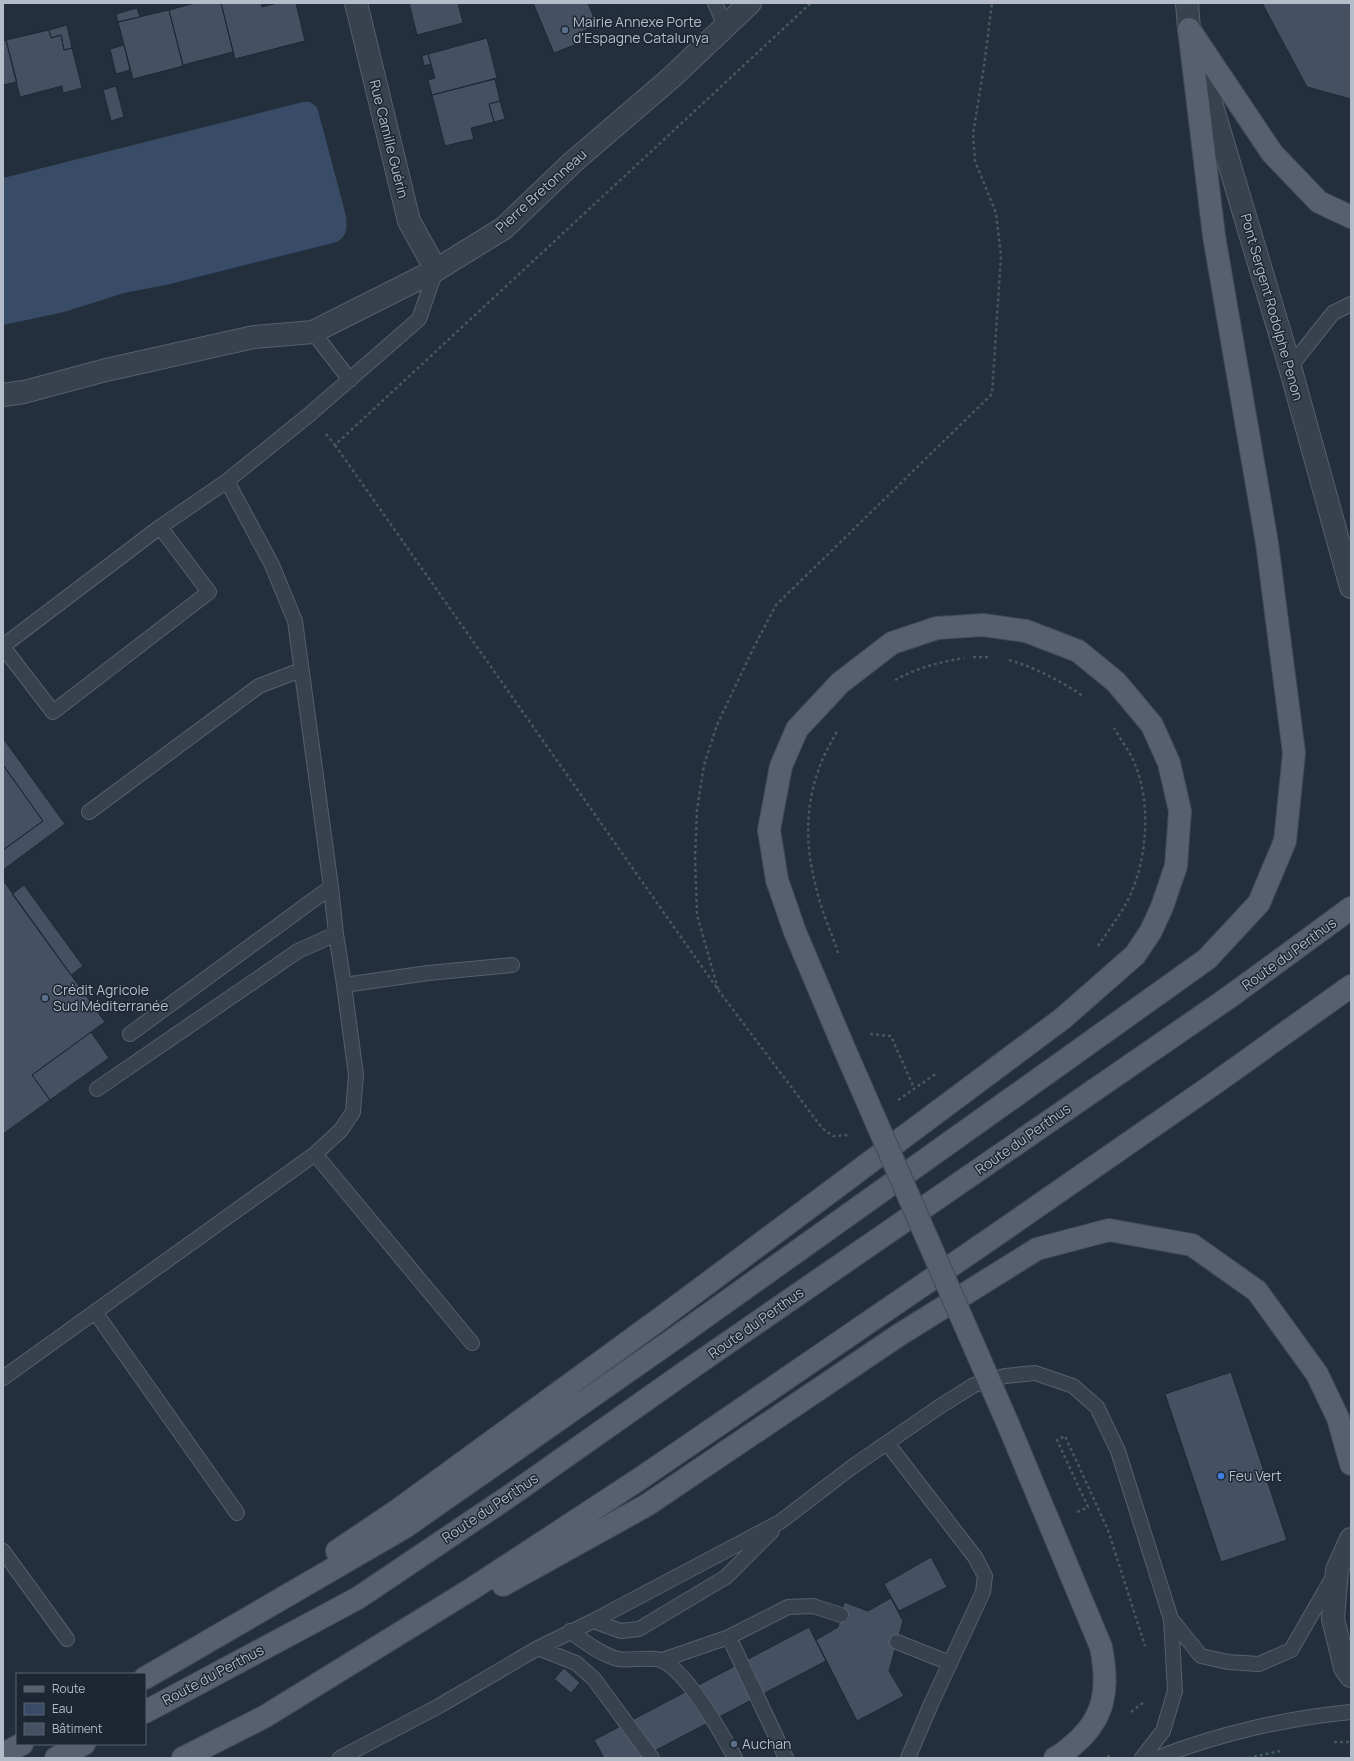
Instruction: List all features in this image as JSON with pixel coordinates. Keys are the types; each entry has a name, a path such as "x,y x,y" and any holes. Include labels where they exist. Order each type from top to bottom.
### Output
{"main road":[{"path":"1189,29 1272,153 1319,202 1351,217"},
{"path":"146,1676 405,1527 687,1330 1207,959 1259,903 1285,841 1294,753 1267,543 1214,236 1189,29"},
{"path":"146,1676 398,1510 674,1308 888,1149 1062,1019 1134,955 1151,931 1162,907 1176,866 1180,811 1169,763 1152,725 1116,682 1078,651 1026,631 983,625 937,628 892,643 840,683 797,729 781,766 769,830 777,880 795,932 844,1048 888,1149 1008,1424 1101,1647 1106,1668 1104,1699 1096,1720 1079,1740 1055,1758"},
{"name":"Route du Perthus","path":"146,1711 358,1598 511,1495 694,1366 1228,998 1351,908"},
{"path":"264,1717 470,1590 641,1478 1012,1224 1211,1086 1351,986"},
{"path":"188,1756 264,1717 647,1505 899,1335 1037,1249 1109,1230 1192,1245 1257,1291 1317,1374 1338,1418 1351,1464"},
{"path":"3,1754 20,1745"},
{"path":"56,1758 82,1745"}],"street":[{"name":"Rue Camille Guérin","path":"356,3 409,221 436,270"},
{"name":"Pierre Bretonneau","path":"3,394 24,392 106,370 254,337 313,332 436,270 504,228 574,162 726,28 750,3"},
{"name":"Pont Sergent Rodolphe Penon","path":"1174,3 1189,29"},
{"name":"Pont Sergent Rodolphe Penon","path":"1187,3 1189,29 1290,367 1351,587"},
{"path":"1351,1539 1338,1570 1332,1619 1345,1668 1351,1676"}],"lane":[{"path":"715,3 726,28"},
{"path":"160,528 209,592 53,712 3,646 160,528 227,482 350,380 419,319 436,270"},
{"path":"1290,367 1333,313 1351,304"},
{"path":"313,332 350,380"},
{"path":"3,1378 315,1154 341,1130 353,1112 356,1075 295,621 272,565 227,482"},
{"path":"89,812 259,686 301,670"},
{"path":"130,1034 331,887"},
{"path":"97,1089 298,951 336,934"},
{"path":"344,985 428,973 512,965"},
{"path":"315,1154 472,1343"},
{"path":"94,1312 237,1513"},
{"path":"593,1621 621,1632 639,1629 726,1577 780,1522 887,1443 974,1385 1005,1376 1035,1373 1073,1386 1097,1407 1118,1451 1171,1619 1175,1691 1163,1731 1142,1758"},
{"path":"887,1443 975,1557 985,1576 983,1592 931,1704 908,1758"},
{"path":"340,1758 439,1706 538,1648 593,1621 780,1522"},
{"path":"3,1551 67,1639"},
{"path":"1171,1619 1201,1656 1228,1662 1259,1664 1291,1650 1338,1570"},
{"path":"570,1631 602,1653 619,1659 662,1660 730,1637 788,1607 813,1606 841,1616"},
{"path":"730,1637 786,1758"},
{"path":"897,1642 950,1663"},
{"path":"538,1648 576,1663 594,1679 652,1758"},
{"path":"662,1660 684,1679 716,1724 735,1758"},
{"path":"1157,1758 1180,1754 1217,1737 1317,1715 1351,1712"}],"path":[{"path":"335,445 811,3"},
{"path":"719,991 697,915 695,857 696,810 704,765 717,725 754,647 776,605 992,394 1001,256 996,214 975,161 973,134 992,3"},
{"path":"310,414 335,445 719,991 822,1128 834,1136 852,1134"},
{"path":"892,682 911,672 941,661 968,657 991,657"},
{"path":"1005,659 1030,666 1060,680 1089,700"},
{"path":"1094,952 1124,908 1138,874 1145,840 1145,801 1134,763 1112,725"},
{"path":"838,732 833,738 816,775 808,813 809,848 815,887 840,958"},
{"path":"869,1034 891,1036 914,1088"},
{"path":"895,1102 938,1072"},
{"path":"1075,1513 1088,1507 1057,1440 1065,1436 1108,1530 1146,1647"},
{"path":"1130,1712 1145,1701"},
{"path":"1328,1742 1351,1742"},
{"path":"1248,1758 1284,1750"}],"water":[{"path":"303,102 310,102 317,107 346,216 347,224 345,234 337,242 166,285 124,293 64,312 3,325 3,178"}],"building":[{"path":"195,3 221,3 233,52 183,65 169,10"},
{"path":"221,3 261,3 262,7 278,3 296,3 305,41 235,59"},
{"path":"409,3 458,3 463,23 417,35"},
{"name":"Mairie Annexe Porte d'Espagne Catalunya","path":"533,3 588,3 597,25 574,35 577,44 554,53"},
{"path":"1262,3 1351,3 1351,99 1307,87"},
{"path":"137,8 140,17 118,22 116,14"},
{"path":"169,10 183,66 133,79 118,22"},
{"path":"67,25 72,48 64,50 61,35 51,38 49,30"},
{"path":"49,30 51,38 61,35 64,50 72,48 82,88 63,93 62,86 20,97 6,40"},
{"path":"487,38 497,78 432,95 428,80 435,78 428,54"},
{"path":"6,40 17,82 3,85 3,41"},
{"path":"124,45 130,70 116,74 110,49"},
{"path":"428,54 431,64 424,66 422,56"},
{"path":"495,79 500,101 489,104 494,122 471,128 474,139 445,146 432,95"},
{"path":"116,86 124,117 111,121 103,90"},
{"path":"500,101 505,119 494,122 489,104"},
{"path":"3,738 65,824 3,870 3,850 43,821 3,765"},
{"path":"3,765 43,821 3,850"},
{"name":"Crédit Agricole Sud Méditerranée","path":"3,880 105,1022 32,1075 50,1100 3,1134"},
{"path":"24,885 83,966 71,975 12,894"},
{"path":"91,1032 109,1058 50,1100 32,1075"},
{"path":"1231,1372 1287,1540 1221,1562 1165,1394"},
{"path":"931,1557 947,1587 899,1611 884,1584"},
{"path":"891,1598 903,1621 889,1671 904,1696 857,1721 816,1640 838,1627 844,1602 868,1611"},
{"path":"809,1627 826,1661 641,1758 604,1758 594,1740"},
{"path":"564,1668 580,1683 571,1693 554,1679"}],"place":[{"name":"Mairie Annexe Porte d'Espagne Catalunya","path":"565,30"},
{"name":"Crédit Agricole Sud Méditerranée","path":"45,998"},
{"name":"Feu Vert","path":"1221,1476"},
{"name":"Auchan","path":"734,1744"}]}
